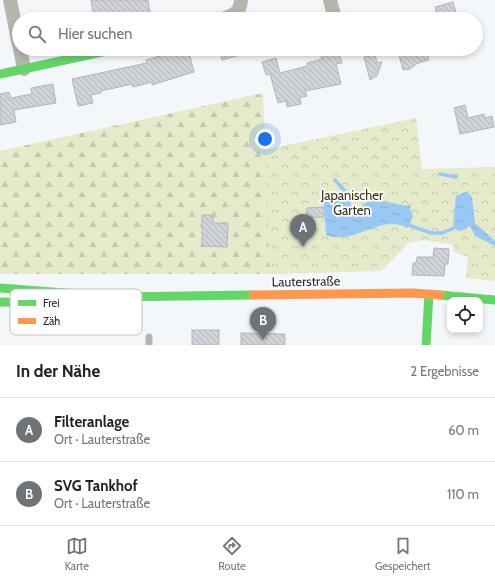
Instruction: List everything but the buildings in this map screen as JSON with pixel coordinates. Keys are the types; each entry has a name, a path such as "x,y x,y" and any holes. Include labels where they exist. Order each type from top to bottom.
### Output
{"main road":[{"path":"0,74 84,56"},
{"name":"Lauterstraße","path":"0,288 13,289"},
{"name":"Lauterstraße","path":"142,296 365,292 429,294 495,300"},
{"path":"426,345 429,294"},
{"path":"0,302 10,302"}],"street":[{"path":"10,0 12,12"},
{"path":"236,12 241,8 241,0"},
{"path":"330,0 333,12"},
{"path":"21,56 24,69"}],"lane":[{"path":"148,337 149,345"}],"green space":[{"path":"263,93 270,274 0,274 0,151"},
{"name":"Japanischer Garten","path":"416,118 422,169 495,167 495,281 466,278 468,257 454,252 453,245 424,240 409,243 381,271 270,274 264,150"}],"water":[{"path":"467,191 472,197 475,223 495,241 495,246 475,236 470,226 459,231 453,225 456,196"},
{"path":"346,199 351,201 353,209 358,209 371,199 408,206 412,203 410,208 413,216 410,223 412,225 407,228 397,224 387,224 358,234 347,236 337,237 326,235 324,202"}],"waterway":[{"path":"440,174 456,177"},
{"path":"335,180 349,196"},
{"path":"411,226 431,233 442,233 454,228"}],"traffic: fast":[{"path":"0,74 84,56"},
{"path":"0,288 13,289"},
{"path":"426,345 429,294"},
{"path":"142,297 253,295"},
{"path":"440,295 495,300"},
{"path":"0,302 10,302"}],"traffic: slow":[{"path":"253,295 413,293 440,295"}],"place":[{"name":"Filteranlage","path":"303,247"},
{"name":"SVG Tankhof","path":"263,340"}]}
